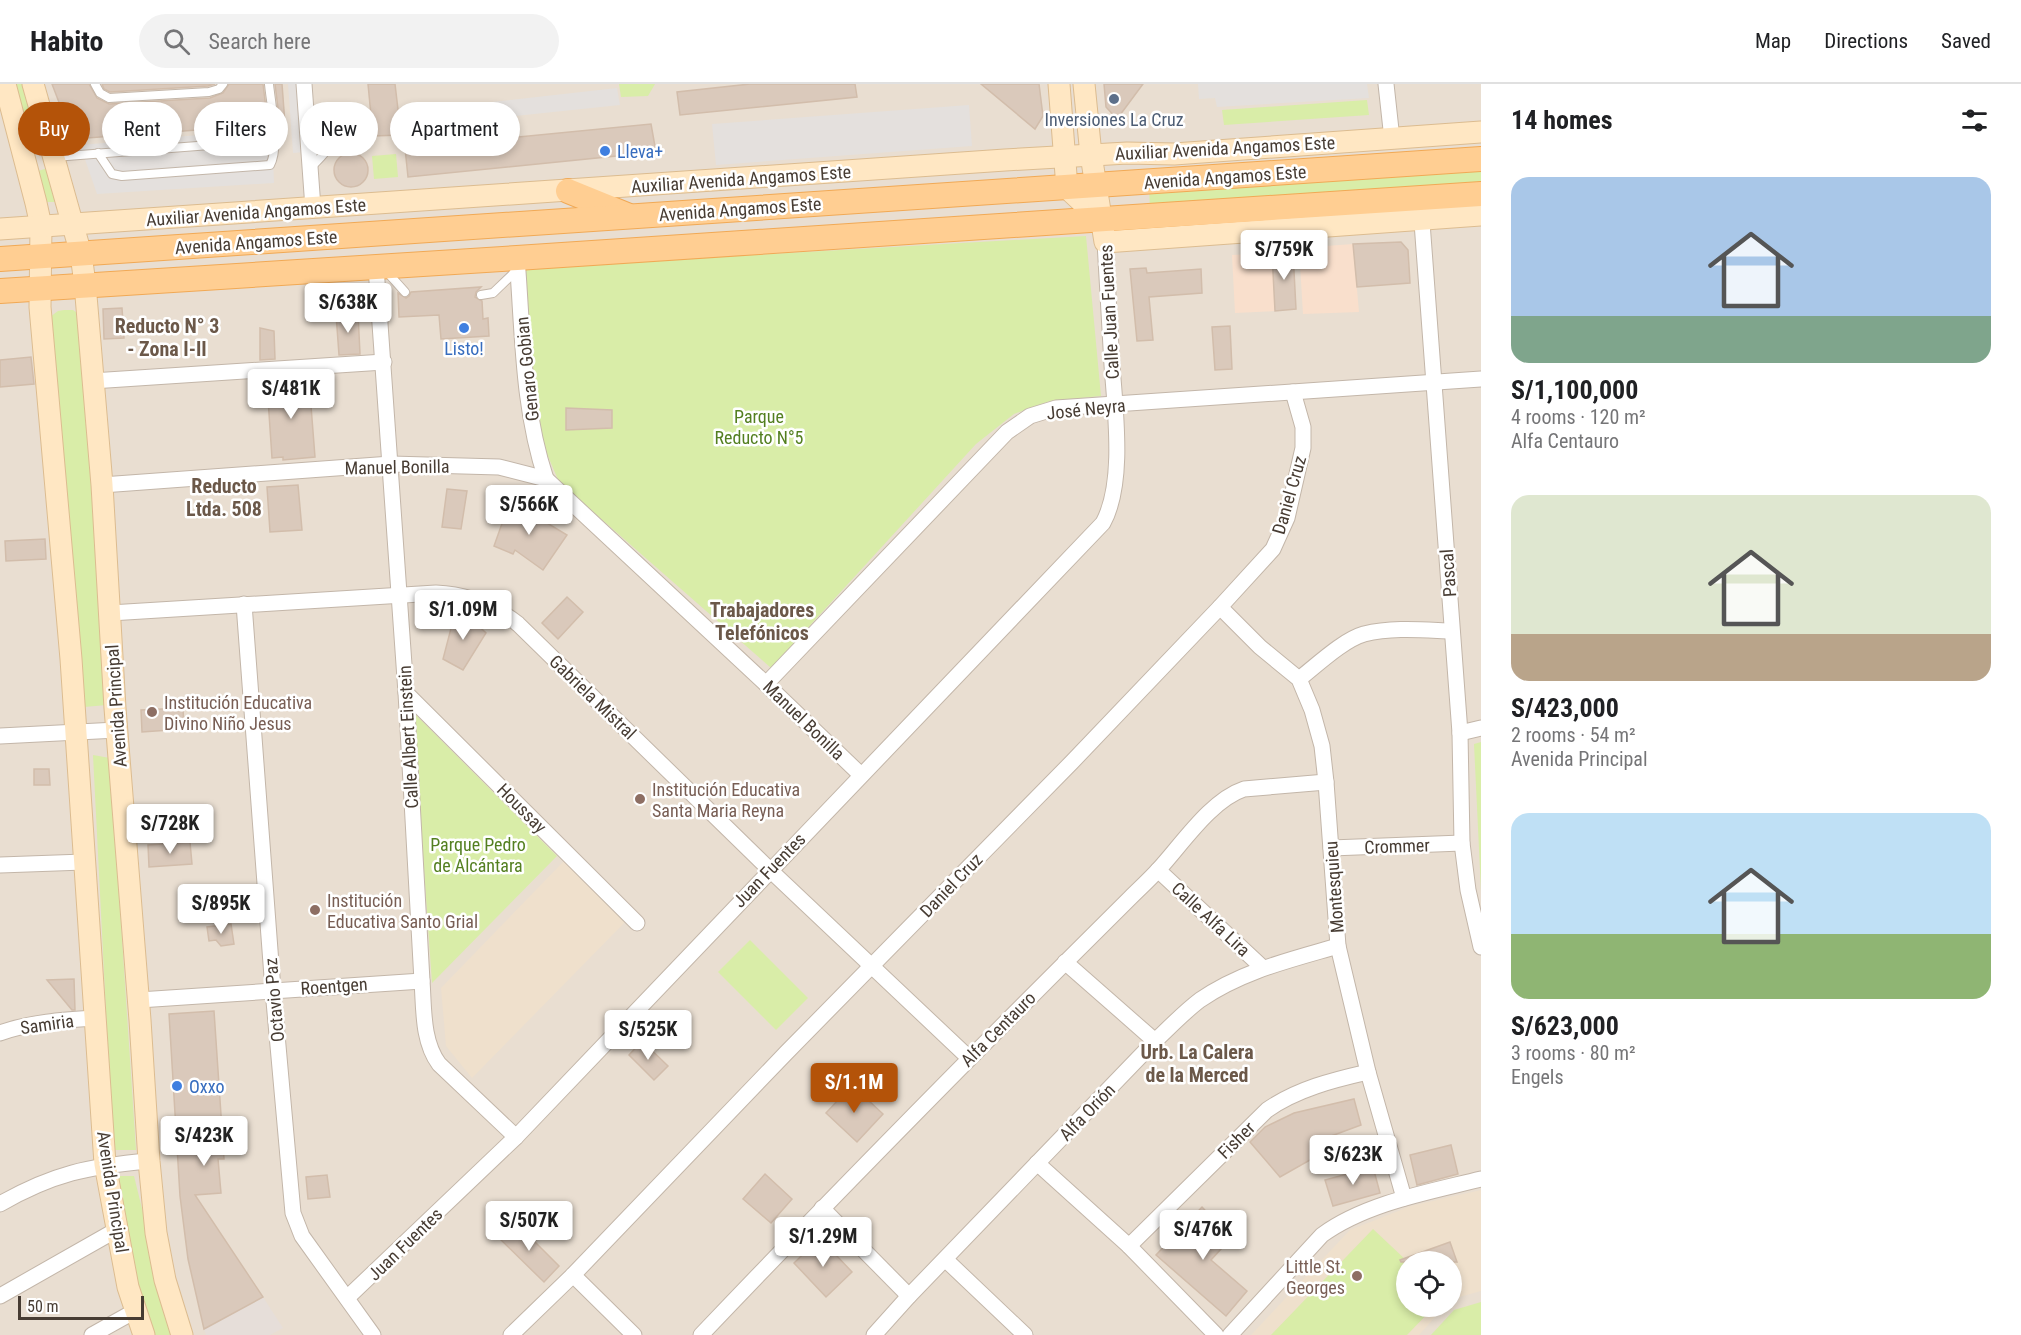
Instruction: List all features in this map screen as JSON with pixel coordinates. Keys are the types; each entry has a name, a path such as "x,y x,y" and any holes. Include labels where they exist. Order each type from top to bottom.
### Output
{"main road":[{"name":"Avenida Principal","path":"5,84 41,226 42,256 39,288 76,733 105,1164 128,1287 144,1335"},
{"name":"Avenida Principal","path":"33,84 81,254 85,284 102,485 117,730 139,1000 149,1161 156,1233 165,1280 182,1335"},
{"path":"1059,84 1067,188 1103,231"},
{"path":"1084,84 1091,155 1103,231"},
{"name":"Auxiliar Avenida Angamos Este","path":"0,229 1091,155 1174,154 1481,132"},
{"path":"25,162 52,157"},
{"name":"Avenida Angamos Este","path":"0,260 1481,159"},
{"path":"568,191 632,217"},
{"name":"Avenida Angamos Este","path":"0,291 379,266 518,264 1103,231 1421,208 1481,194"},
{"path":"1421,208 1481,215"}],"street":[{"path":"304,84 314,208"},
{"path":"1386,84 1392,139"},
{"name":"Pascal","path":"1421,208 1461,733 1462,843 1468,890 1481,947"},
{"name":"Calle Juan Fuentes","path":"1103,231 1114,405"},
{"name":"Genaro Gobian","path":"518,264 527,401 537,450 546,478"},
{"name":"Calle Albert Einstein","path":"379,266 427,1033 436,1059 516,1137"},
{"path":"92,381 384,362"},
{"name":"José Neyra","path":"766,684 1007,432 1030,416 1056,408 1481,379"},
{"name":"Daniel Cruz","path":"511,1335 573,1275 1220,607 1273,549 1287,518 1303,448 1303,427 1293,392"},
{"name":"Juan Fuentes","path":"347,1298 516,1137 1103,523 1114,492 1114,405"},
{"name":"Manuel Bonilla","path":"102,485 391,464 499,467 546,478 861,776"},
{"name":"Gabriela Mistral","path":"110,613 436,593 458,595 489,605 505,614 556,661 770,870 969,1058"},
{"name":"Octavio Paz","path":"244,604 273,990 294,1218 302,1236 373,1335"},
{"name":"Montesquieu","path":"1220,607 1260,647 1299,679 1312,710 1322,746 1326,782 1338,946 1368,1072 1404,1198"},
{"path":"1299,679 1339,647 1362,634 1400,629 1452,631"},
{"name":"Houssay","path":"406,693 638,923"},
{"path":"1461,733 1481,728"},
{"path":"0,736 117,730"},
{"name":"Alfa Centauro","path":"701,1335 822,1208 1158,870 1213,811 1236,792 1268,786 1326,782"},
{"name":"Crommer","path":"1331,848 1462,843"},
{"path":"0,865 84,862"},
{"name":"Calle Alfa Lira","path":"1158,870 1263,968"},
{"name":"Alfa Orión","path":"874,1335 1155,1041 1198,1002 1227,984 1263,968 1338,946"},
{"path":"1065,962 1155,1041"},
{"name":"Roentgen","path":"139,1000 422,981"},
{"name":"Samiria","path":"0,1032 43,1022 95,1018"},
{"name":"Fisher","path":"1129,1246 1267,1110 1297,1093 1368,1072"},
{"path":"0,1204 22,1191 64,1174 105,1164 149,1161"},
{"path":"1036,1164 1129,1246 1216,1335"},
{"path":"1230,1335 1322,1235 1336,1224 1404,1198 1481,1179"},
{"path":"822,1208 909,1296"},
{"path":"0,1296 118,1229"},
{"path":"946,1260 1025,1335"},
{"path":"573,1275 633,1335"},
{"path":"92,1335 135,1311"}],"lane":[{"path":"95,84 100,93 109,98 208,92 219,89 223,84"},
{"path":"269,84 271,102"},
{"path":"52,157 194,146"},
{"path":"98,153 112,174 122,176 266,166 273,161 273,156"},
{"path":"310,168 323,156"},
{"path":"481,295 493,293 518,264"},
{"path":"379,266 405,292"}],"shaded area":[{"path":"0,84 1481,84 1481,1335 0,1335"},
{"path":"288,84 300,84 300,152 293,153"},
{"path":"1198,84 1367,84 1369,98 1217,107 1215,98 1199,99"},
{"path":"617,88 620,105 520,116 520,102 493,102"},
{"path":"969,105 972,146 716,165 712,124"},
{"path":"182,136 194,136 194,156 273,156 274,183 97,194 84,156 90,156 90,144 102,143 102,156 182,156"},
{"path":"1353,244 1359,312 1303,314 1299,248"},
{"path":"1272,253 1275,311 1235,313 1232,255"},
{"path":"566,859 627,920 472,1078 446,1046 441,988"},
{"name":"Little St. Georges","path":"1481,1190 1481,1291 1462,1296 1462,1251 1396,1251 1396,1317 1435,1317 1419,1335 1251,1335 1350,1230 1411,1206"},
{"path":"263,1297 283,1328 270,1335 206,1335 204,1329"}],"green space":[{"path":"13,84 24,84 29,102 18,102"},
{"path":"619,84 655,84 648,96 621,97"},
{"path":"1367,100 1369,115 1224,125 1222,110"},
{"path":"372,156 396,156 398,177 374,179"},
{"path":"48,168 58,202 44,202 38,171"},
{"path":"1481,171 1481,185 1150,207 1149,190"},
{"name":"Parque Reducto N°5","path":"1086,236 1101,396 1050,401 1014,414 976,444 771,668 559,482 544,447 532,399 522,268"},
{"path":"64,310 73,310 80,315 107,705 84,707 50,317"},
{"name":"Parque Pedro de Alcántara","path":"413,712 557,856 432,983"},
{"path":"1481,742 1481,891 1474,744"},
{"path":"93,755 110,758 136,1150 113,1150"},
{"path":"750,940 808,998 776,1030 718,972"},
{"path":"116,1176 134,1176 173,1335 153,1335 134,1280"},
{"path":"1373,1229 1396,1251 1396,1317 1424,1317 1407,1335 1271,1335"},
{"path":"1481,1302 1481,1335 1431,1335 1448,1317 1462,1317 1462,1308"}],"building":[{"path":"52,84 89,84 97,98 105,102 102,102 102,137 90,138 90,102 59,102"},
{"path":"102,84 215,84 110,92 104,89"},
{"path":"229,84 263,84 265,102 194,102 194,130 182,131 182,102 143,102 210,98 223,93"},
{"path":"275,84 282,84 283,102 277,102"},
{"path":"368,84 395,84 397,102 390,102 390,135 378,136 378,102 370,102"},
{"path":"750,84 855,84 857,97 680,115 677,92"},
{"path":"981,84 1039,84 1043,116 1035,129"},
{"path":"1104,84 1143,84 1117,119 1106,107"},
{"path":"651,124 656,152 408,177 406,156 520,156 520,137"},
{"path":"342,156 360,156 367,163 367,177 358,186 344,186 335,177 335,163"},
{"path":"1401,242 1408,250 1410,283 1357,287 1353,244"},
{"path":"1293,252 1296,309 1275,311 1272,253"},
{"path":"1146,268 1147,273 1201,269 1202,293 1149,297 1153,340 1137,341 1130,269"},
{"path":"481,287 475,297 482,301 483,319 488,318 489,336 441,339 439,315 399,317 398,293 406,298 411,292"},
{"path":"122,308 124,338 104,339 103,309"},
{"path":"358,313 360,354 339,355 336,314"},
{"path":"1230,326 1232,369 1215,370 1212,327"},
{"path":"260,328 274,331 275,359 260,360"},
{"path":"31,357 34,384 0,387 0,360"},
{"path":"309,380 315,457 283,460 283,457 272,458 267,384"},
{"path":"566,408 612,410 612,428 566,430"},
{"path":"298,485 302,530 270,532 267,487"},
{"path":"447,489 467,491 461,529 442,527"},
{"path":"510,501 533,512 532,514 567,535 543,570 515,550 513,554 494,546"},
{"path":"45,539 46,559 6,561 5,541"},
{"path":"567,597 583,612 558,639 542,623"},
{"path":"455,613 473,621 486,633 463,670 443,659"},
{"path":"183,708 184,729 142,732 141,710"},
{"path":"34,769 49,769 50,785 34,785"},
{"path":"190,842 192,864 149,867 148,845"},
{"path":"231,924 234,944 221,946 216,940 209,941 207,927"},
{"path":"74,979 75,1010 72,1010 47,980"},
{"path":"214,1011 224,1159 218,1159 221,1193 195,1195 263,1297 204,1329 188,1259 180,1196 169,1014"},
{"path":"642,1041 668,1066 654,1080 629,1055"},
{"path":"852,1085 883,1114 857,1142 826,1113"},
{"path":"1354,1099 1361,1125 1315,1142 1319,1155 1280,1177 1250,1142 1265,1127 1294,1113"},
{"path":"1451,1145 1458,1174 1417,1185 1410,1155"},
{"path":"1373,1167 1380,1193 1333,1206 1325,1180"},
{"path":"765,1174 792,1199 771,1223 743,1199"},
{"path":"327,1175 330,1197 308,1199 306,1177"},
{"path":"1202,1207 1231,1238 1211,1260 1247,1291 1226,1316 1156,1255"},
{"path":"515,1222 559,1266 544,1282 500,1239"},
{"path":"820,1238 852,1272 826,1297 794,1263"},
{"path":"1450,1242 1453,1251 1425,1251"}],"place":[{"name":"Inversiones La Cruz","path":"1114,99"},
{"name":"Lleva+","path":"605,151"},
{"name":"Listo!","path":"464,328"},
{"name":"Institución Educativa Divino Niño Jesus","path":"152,712"},
{"name":"Institución Educativa Santa Maria Reyna","path":"640,799"},
{"name":"Institución Educativa Santo Grial","path":"315,910"},
{"name":"Oxxo","path":"177,1086"},
{"name":"Little St. Georges","path":"1357,1276"}],"district":[{"name":"Reducto N° 3 - Zona I-II","path":"167,338"},
{"name":"Reducto Ltda. 508","path":"224,498"},
{"name":"Trabajadores Telefónicos","path":"762,622"},
{"name":"Urb. La Calera de la Merced","path":"1197,1064"}]}
